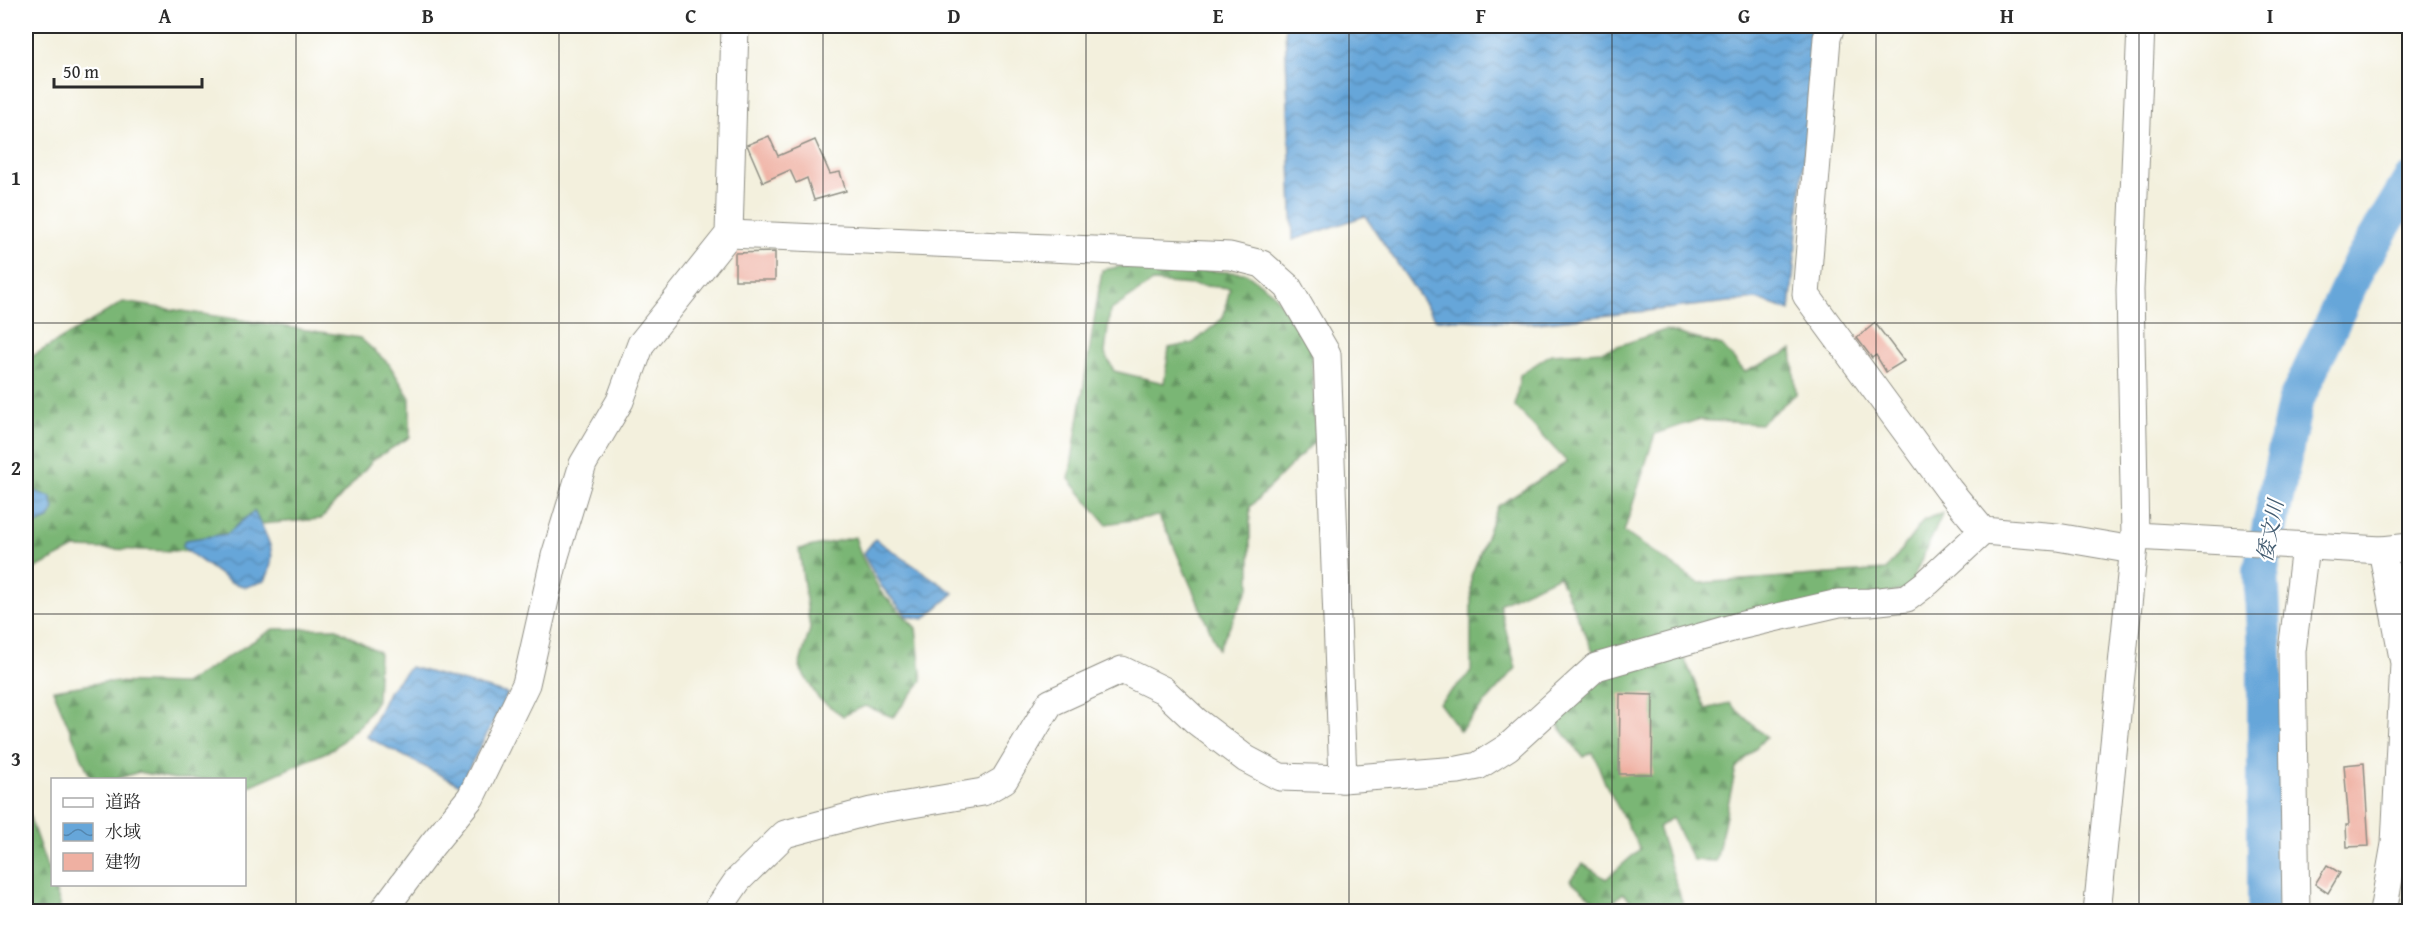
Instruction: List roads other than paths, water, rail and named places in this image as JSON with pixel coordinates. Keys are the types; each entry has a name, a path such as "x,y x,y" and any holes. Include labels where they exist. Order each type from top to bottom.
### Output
{"street":[{"path":"382,912 471,797 526,684 555,556 583,464 620,401 641,344 729,234 735,26"},
{"path":"1831,26 1827,38 1806,295 1949,490 1983,531 2134,543 2228,543 2382,550 2409,547"},
{"path":"2097,912 2134,543 2130,290 2141,26"},
{"path":"729,234 1230,256 1262,264 1288,287 1327,354 1343,779"},
{"path":"716,912 738,880 785,834 871,811 983,792 1004,780 1050,703 1122,670 1163,690 1196,721 1246,759 1280,777 1343,779 1458,770 1478,766 1508,747 1596,667 1739,626 1839,603 1907,598 1928,582 1983,531"},
{"path":"2296,912 2292,651 2301,546"},
{"path":"2382,550 2404,663 2395,844 2383,912"}],"water":[{"path":"1285,26 1816,26 1790,311 1756,299 1537,323 1435,319 1365,216 1293,240"},
{"path":"26,488 51,497 54,509 49,519 36,524 26,521"},
{"path":"254,511 272,553 265,581 246,587 230,582 182,547 185,540 227,534"},
{"path":"875,539 954,593 924,619 907,616 881,586 863,554"},
{"path":"410,667 508,694 460,785 367,737 388,692"}],"waterway":[{"name":"倭文川","path":"2265,912 2265,655 2261,570 2295,403 2357,269 2410,181"}]}
